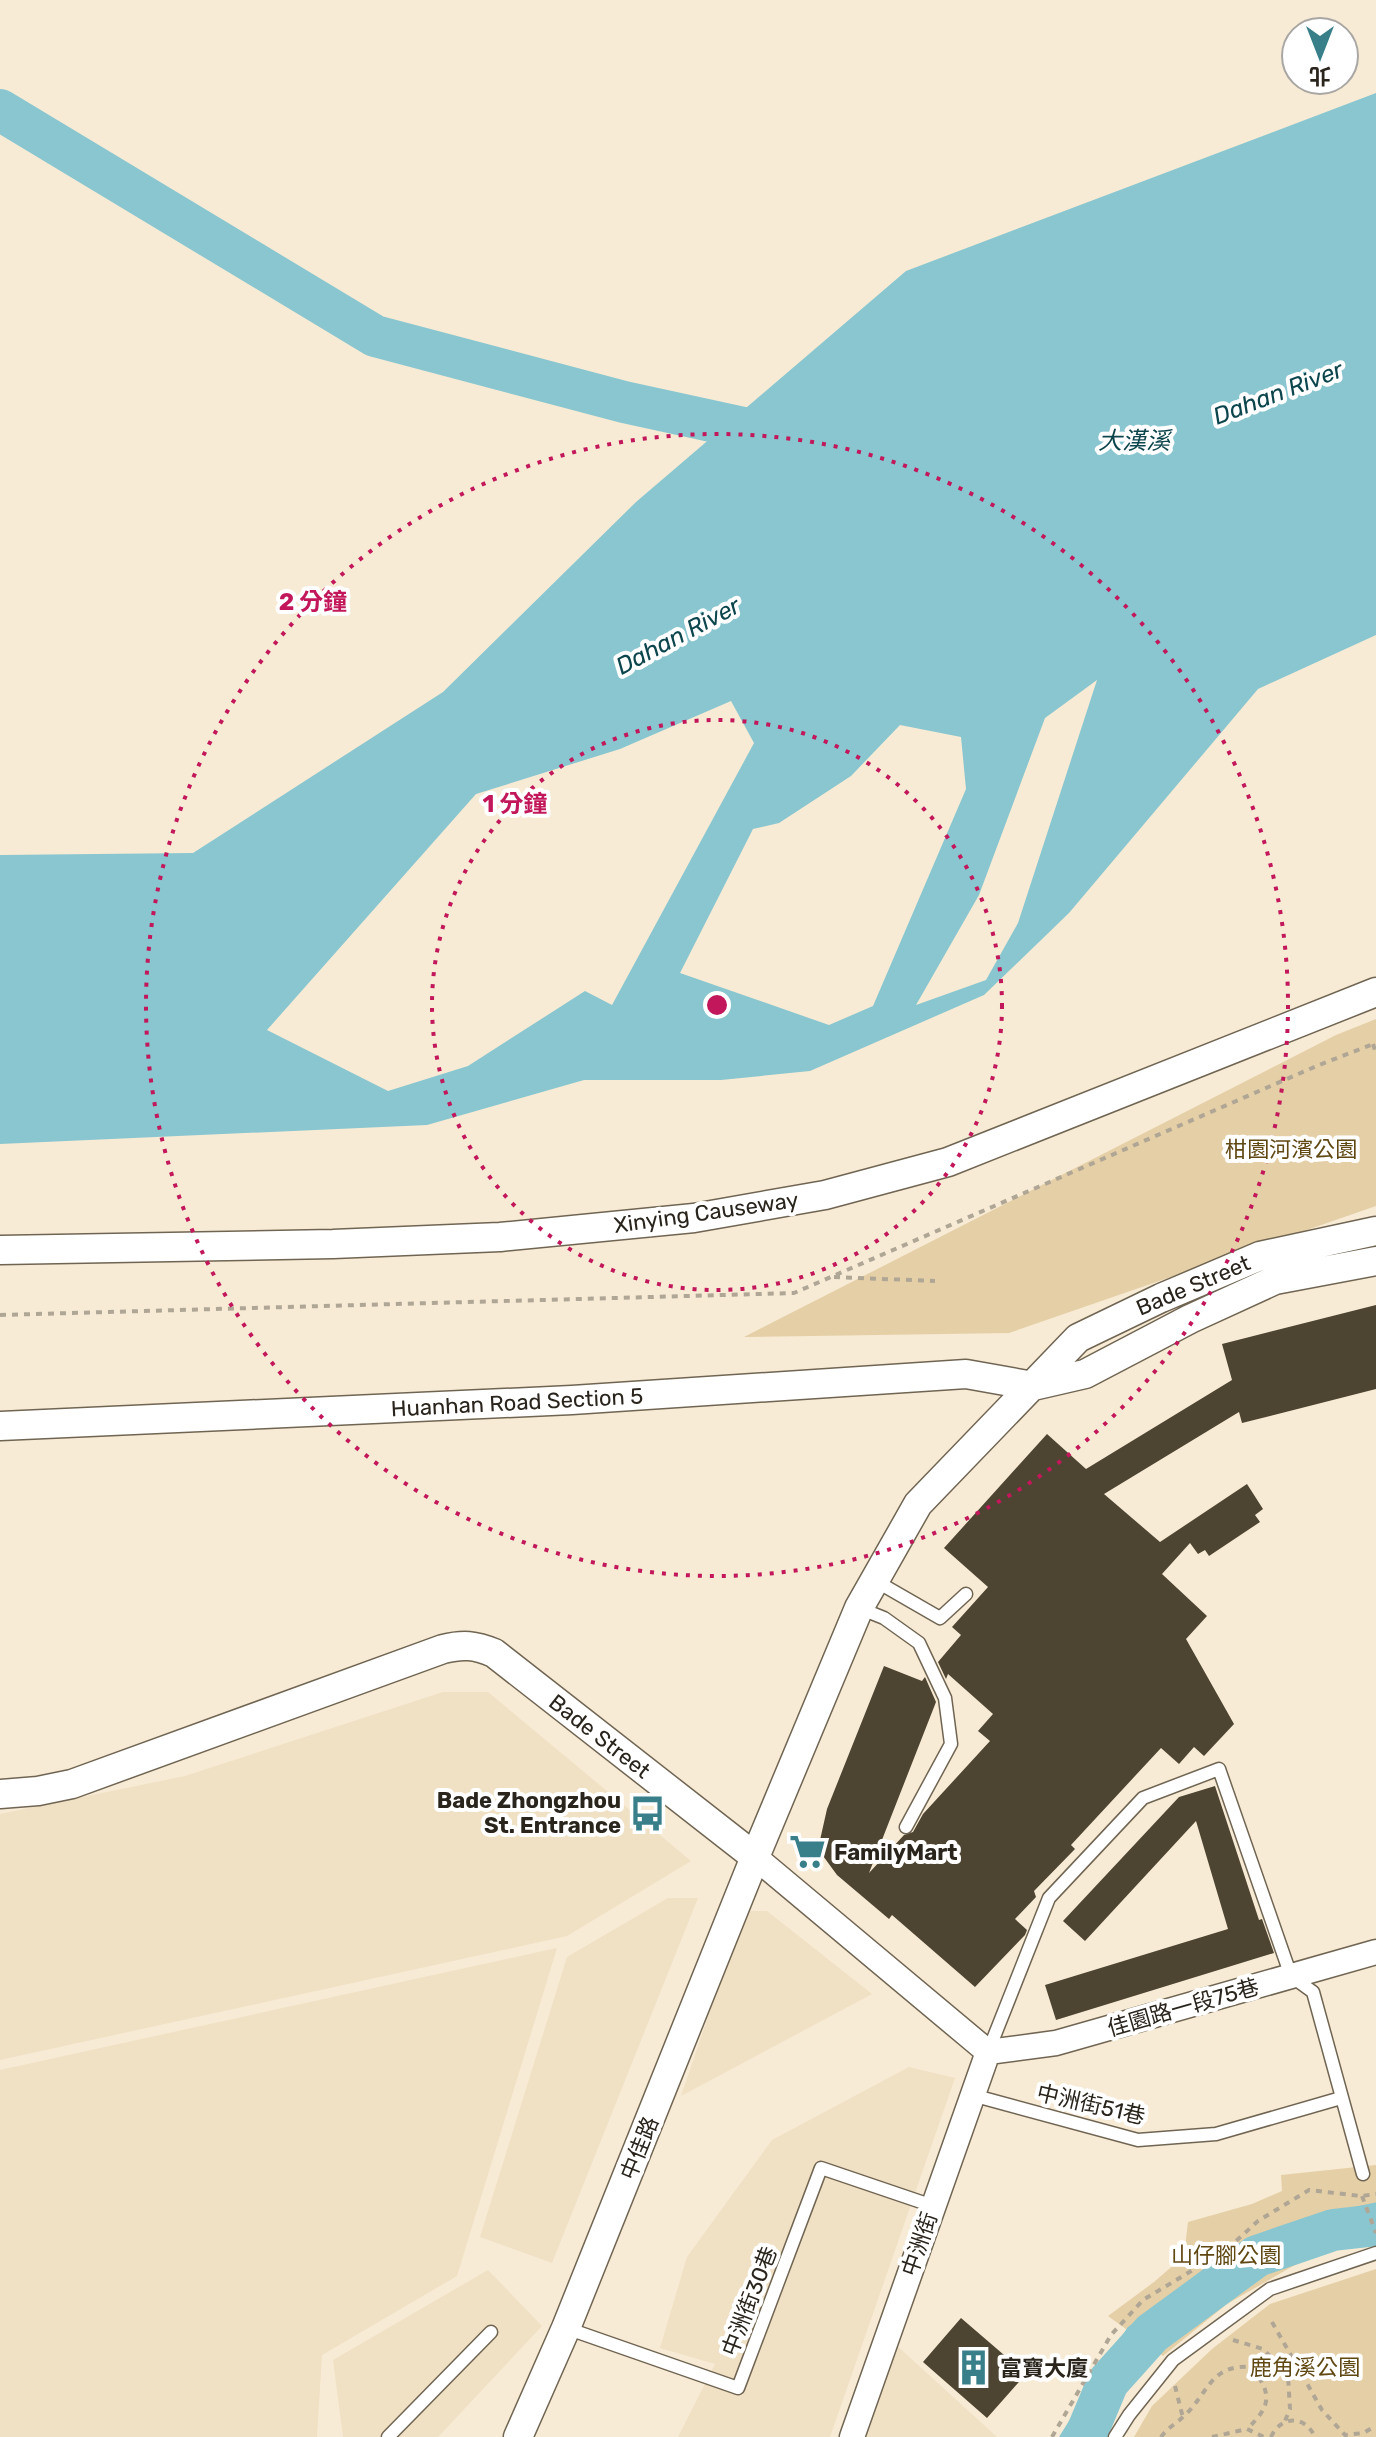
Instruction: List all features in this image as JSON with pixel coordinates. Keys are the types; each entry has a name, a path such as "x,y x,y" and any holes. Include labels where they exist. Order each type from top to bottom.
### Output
{"street":[{"name":"Xinying Causeway","path":"0,1250 333,1244 500,1237 694,1218 825,1195 948,1162 1376,992"},
{"path":"1260,1256 1348,1218 1376,1212"},
{"name":"Bade Street","path":"0,1794 72,1784 462,1644 478,1646 494,1653 755,1857 859,1608 918,1504 1078,1338 1260,1256 1376,1231"},
{"name":"Bade Street","path":"1033,1386 1085,1374 1190,1319 1275,1280 1376,1261"},
{"name":"Huanhan Road Section 5","path":"0,1426 572,1400 966,1374 1033,1386"},
{"path":"755,1857 988,2052"},
{"name":"中佳路","path":"518,2437 566,2328 755,1857"},
{"name":"佳園路一段75巷","path":"988,2052 1056,2043 1376,1952"},
{"name":"中洲街","path":"852,2437 988,2052"}],"lane":[{"path":"874,1580 940,1618 966,1594"},
{"path":"859,1608 884,1618 919,1643 945,1698 951,1744 906,1827"},
{"path":"988,2052 1049,1898 1143,1798 1219,1769 1291,1976 1313,1992 1363,2174"},
{"name":"中洲街51巷","path":"972,2095 1138,2140 1216,2134 1341,2098"},
{"name":"中洲街30巷","path":"566,2328 738,2388 821,2168 933,2206"},
{"path":"1115,2437 1173,2360 1270,2289 1376,2253"},
{"path":"388,2437 491,2332"}],"path":[{"path":"1373,1044 1376,1053"},
{"path":"831,1277 935,1281"},
{"path":"1052,2437 1111,2335 1143,2300 1226,2250 1258,2221 1309,2190 1361,2196 1376,2194"},
{"path":"1361,2196 1376,2233"},
{"path":"1272,2322 1322,2410 1345,2435 1363,2433 1376,2426"},
{"path":"1233,2340 1263,2349 1288,2375 1290,2409 1285,2421 1274,2429 1271,2437"},
{"path":"1161,2437 1166,2429 1183,2418 1215,2376 1235,2366 1251,2367 1261,2379 1268,2396 1264,2412 1247,2429 1212,2437"},
{"path":"1174,2380 1183,2418"},
{"path":"1285,2421 1301,2421 1308,2425 1315,2437"},
{"path":"1247,2429 1264,2437"}],"shaded area":[{"path":"443,1692 488,1692 691,1861 567,1936 0,2060 0,1814 185,1776"},
{"path":"668,1898 698,1898 552,2263 480,2237 567,1957"},
{"path":"744,1911 767,1911 872,1994 681,2096"},
{"path":"557,1948 457,2276 322,2355 317,2437 0,2437 0,2070"},
{"path":"909,2067 955,2078 830,2437 678,2437 715,2364 660,2348 687,2257 772,2140"},
{"path":"488,2270 542,2326 438,2437 343,2437 333,2360"},
{"path":"894,2343 997,2437 866,2437"}],"green space":[{"name":"柑園河濱公園","path":"1376,1019 1376,1206 1009,1333 744,1337 1336,1035"},
{"name":"山仔腳公園","path":"1376,2165 1376,2233 1314,2254 1227,2304 1163,2356 1108,2316 1184,2256 1188,2222 1252,2204 1282,2191 1281,2175"},
{"name":"鹿角溪公園","path":"1376,2269 1376,2437 1134,2437 1152,2406 1212,2349 1270,2304"}],"water":[{"name":"大漢溪","path":"1376,93 1376,635 1258,689 1069,913 984,995 810,1071 721,1080 584,1080 427,1125 0,1144 0,855 193,853 443,692 636,502 906,271","holes":["1097,680 1018,923 986,980 916,1005 979,895 1045,718","731,701 754,743 612,1005 585,991 468,1066 388,1091 267,1030 476,794 620,749","900,725 961,737 966,789 873,1006 829,1025 680,973 753,829 779,823 851,776"]}],"building":[{"path":"1376,1305 1376,1389 1242,1423 1239,1412 1104,1494 1160,1542 1247,1484 1263,1509 1255,1515 1260,1522 1209,1556 1205,1550 1198,1554 1190,1543 1162,1574 1207,1616 1186,1639 1234,1724 1204,1756 1194,1747 1179,1764 1161,1748 1071,1845 1075,1849 1034,1891 1036,1897 1015,1919 1027,1930 1025,1935 975,1987 892,1915 889,1919 837,1875 818,1849 827,1809 884,1666 922,1681 925,1677 936,1702 869,1873 904,1835 913,1832 923,1814 990,1741 978,1731 993,1714 948,1674 946,1679 938,1662 961,1635 952,1627 988,1587 944,1548 1047,1434 1086,1469 1232,1380 1222,1344"},
{"path":"1215,1786 1259,1920 1262,1919 1274,1953 1056,2020 1045,1985 1228,1929 1196,1821 1085,1941 1063,1921 1179,1797"},
{"name":"富寶大廈","path":"961,2318 1026,2374 987,2418 923,2362"}],"waterway":[{"path":"0,110 375,336 624,402 780,436"},
{"path":"1063,2437 1130,2330 1242,2253 1306,2221 1376,2206"},
{"path":"1085,2437 1108,2382 1152,2333 1257,2256 1333,2230 1376,2225"}],"place":[{"name":"Bade Zhongzhou St. Entrance","path":"647,1813"},
{"name":"FamilyMart","path":"808,1852"},
{"name":"富寶大廈","path":"974,2368"}],"water label":[{"name":"Dahan River","path":"1278,393"},
{"name":"Dahan River","path":"678,636"}]}
